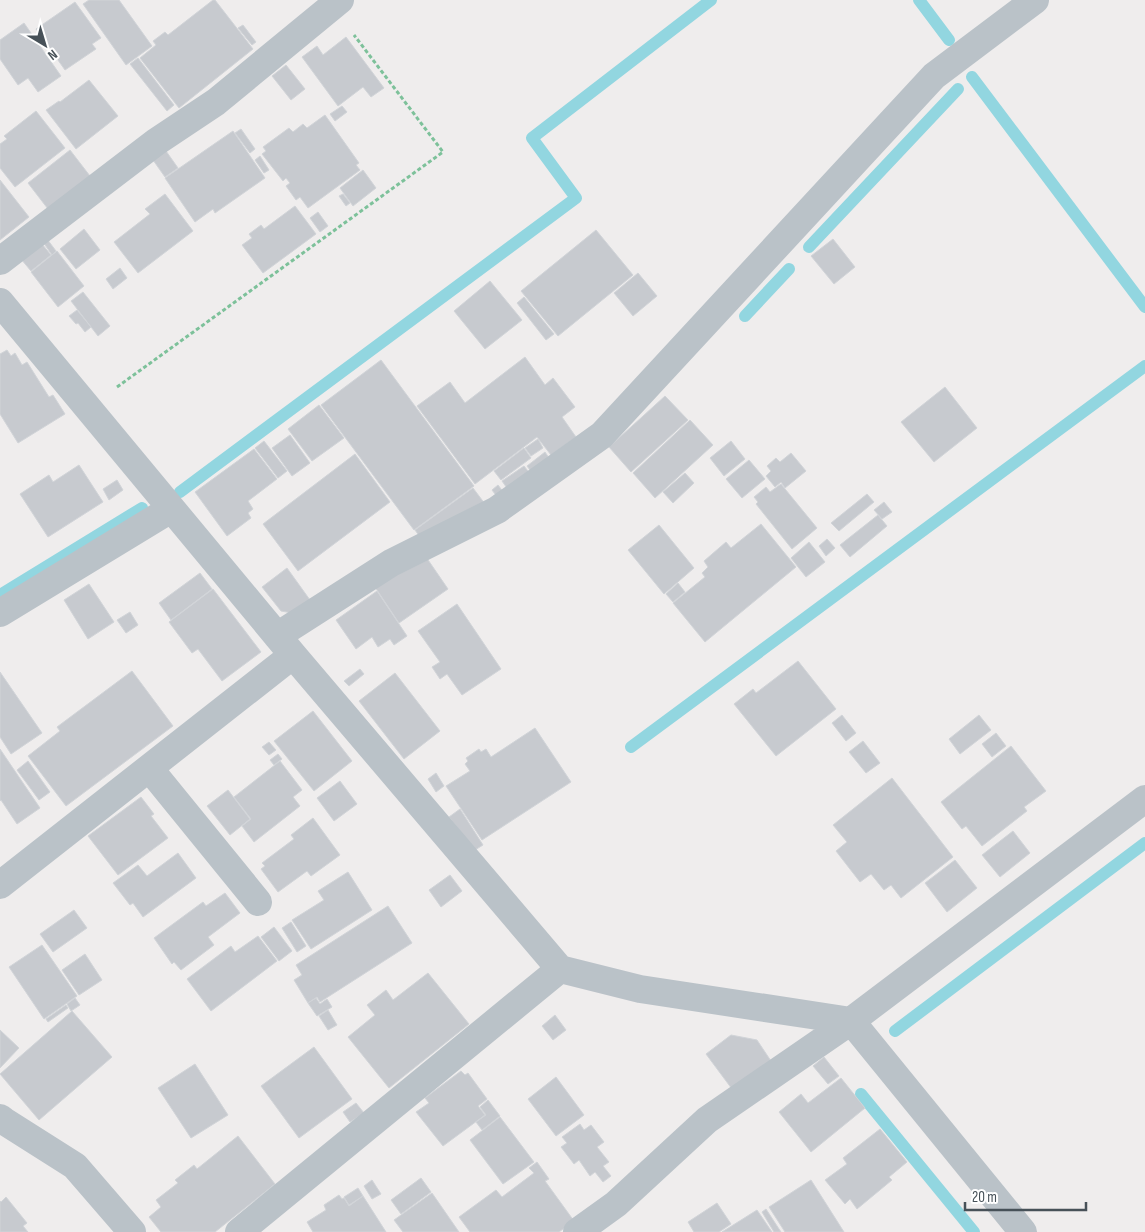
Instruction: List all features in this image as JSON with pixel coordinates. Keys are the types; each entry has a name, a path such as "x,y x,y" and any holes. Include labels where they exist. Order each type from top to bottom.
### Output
{"street":[{"path":"0,885 149,768 285,645 392,563 497,510 602,435 934,76 1035,0"},
{"path":"0,261 156,142 216,102 335,3"},
{"path":"0,302 285,645 560,969 640,989 851,1021 1023,1232"},
{"path":"0,612 171,509"},
{"path":"149,768 258,902"},
{"path":"577,1232 616,1204 707,1120 851,1021 1145,800"},
{"path":"239,1232 560,969"},
{"path":"0,1118 75,1166 132,1232"}],"path":[{"path":"88,408 443,152 335,3"}],"building":[{"path":"89,0 119,0 152,46 126,65 83,4"},
{"path":"215,0 253,49 179,108 140,58 156,45 153,41 165,32 168,35"},
{"path":"75,2 101,38 92,44 96,49 65,70 36,29"},
{"path":"24,23 61,76 38,92 28,78 18,85 0,59 0,40"},
{"path":"243,25 256,42 252,45 238,28"},
{"path":"346,37 384,88 371,97 363,87 338,106 302,57 317,46 323,55"},
{"path":"138,58 174,105 167,111 130,64"},
{"path":"286,65 305,89 291,100 272,76"},
{"path":"89,80 118,116 76,149 46,110"},
{"path":"342,106 347,112 335,121 330,114"},
{"path":"36,111 65,148 15,187 0,168 0,144 7,139 4,136"},
{"path":"325,115 359,163 356,165 360,170 308,208 300,197 296,200 286,186 290,183 286,178 283,181 262,154 266,151 263,147 289,128 293,132 303,124 307,128"},
{"path":"241,129 255,149 250,153 235,133"},
{"path":"233,131 265,178 215,213 213,209 195,222 165,178"},
{"path":"70,150 90,176 48,209 28,183"},
{"path":"166,151 178,168 165,177 153,160"},
{"path":"260,156 269,170 264,173 255,160"},
{"path":"363,170 376,188 353,206 340,188"},
{"path":"0,180 29,217 0,240"},
{"path":"165,194 193,231 138,273 114,242 150,214 145,209"},
{"path":"343,194 350,203 346,206 339,196"},
{"path":"295,206 316,234 263,273 242,245 252,238 249,234 261,225 264,229"},
{"path":"318,212 328,226 320,232 310,218"},
{"path":"84,229 100,250 76,269 60,249"},
{"path":"596,230 633,275 558,336 521,291"},
{"path":"47,239 56,251 52,255 43,242"},
{"path":"833,239 855,267 834,284 811,256"},
{"path":"42,244 51,255 31,271 21,259"},
{"path":"57,251 84,286 58,307 31,272"},
{"path":"120,268 127,278 113,289 106,279"},
{"path":"638,273 657,296 633,316 614,293"},
{"path":"490,281 522,320 485,349 454,311"},
{"path":"83,292 110,326 98,336 71,301"},
{"path":"524,297 554,334 546,340 517,303"},
{"path":"77,310 91,327 85,332 69,316"},
{"path":"7,350 11,356 15,353 22,365 27,362 49,397 53,395 65,414 18,443 0,414 0,354"},
{"path":"525,357 545,385 553,378 575,407 562,417 576,437 551,455 537,437 475,484 417,406 450,382 465,403"},
{"path":"381,360 474,486 414,530 321,405"},
{"path":"945,387 977,428 934,462 901,422"},
{"path":"665,396 688,420 631,472 609,447"},
{"path":"319,405 344,438 312,461 288,429"},
{"path":"690,420 713,445 655,498 633,473"},
{"path":"290,435 310,463 292,476 272,448"},
{"path":"538,439 543,448 531,456 525,448"},
{"path":"264,441 287,471 278,478 255,448"},
{"path":"731,441 745,459 724,476 710,458"},
{"path":"524,448 531,458 501,480 494,471"},
{"path":"254,449 277,479 248,501 253,509 248,513 251,518 227,536 195,492"},
{"path":"545,452 551,461 533,474 527,466"},
{"path":"791,453 806,471 785,488 781,482 775,487 766,476 771,471 767,466 776,458 780,462"},
{"path":"355,454 390,502 298,571 263,524"},
{"path":"749,460 765,479 742,498 726,479"},
{"path":"79,465 103,502 48,537 20,494 49,475 53,482"},
{"path":"524,466 531,475 509,491 502,481"},
{"path":"685,473 694,483 673,503 663,492"},
{"path":"117,480 123,490 109,500 103,489"},
{"path":"781,484 817,528 792,549 756,504 758,502 754,497 766,487 770,492"},
{"path":"498,485 504,493 498,498 492,490"},
{"path":"473,488 485,504 420,537 415,530"},
{"path":"867,494 874,502 839,531 831,523"},
{"path":"884,502 892,512 882,519 874,510"},
{"path":"878,515 887,526 850,557 840,545"},
{"path":"761,524 796,567 705,642 673,603 705,577 702,573 708,567 704,561 726,542 731,548"},
{"path":"659,525 694,568 664,594 628,550"},
{"path":"827,539 835,548 826,556 819,546"},
{"path":"809,542 825,562 806,577 791,558"},
{"path":"424,554 448,589 399,623 375,587"},
{"path":"287,568 310,600 292,613 281,611 262,587"},
{"path":"200,573 212,589 171,620 159,603"},
{"path":"678,583 685,592 673,602 666,594"},
{"path":"89,584 114,622 88,639 64,600"},
{"path":"213,589 261,652 222,681 198,649 192,653 169,622"},
{"path":"377,591 407,636 394,645 390,639 378,647 372,637 356,649 336,620"},
{"path":"457,604 501,669 462,695 447,674 440,679 432,667 440,662 418,631"},
{"path":"130,612 138,625 126,633 117,620"},
{"path":"798,661 836,709 776,756 734,704 753,689 756,693"},
{"path":"360,669 364,674 349,686 344,681"},
{"path":"132,671 173,726 66,806 28,756 60,731 57,727"},
{"path":"0,672 42,733 11,754 0,737"},
{"path":"395,673 440,731 404,759 359,701"},
{"path":"313,711 352,761 314,791 274,741"},
{"path":"842,715 856,733 846,741 832,723"},
{"path":"979,715 991,730 960,754 949,739"},
{"path":"535,728 571,782 482,840 446,786 470,771 465,764 468,761 466,758 479,749 481,752 486,749 491,757"},
{"path":"996,733 1006,746 992,757 982,744"},
{"path":"863,741 880,763 866,773 849,752"},
{"path":"269,742 276,750 269,755 262,747"},
{"path":"1011,746 1046,791 1024,807 1027,811 982,846 966,826 962,829 941,802"},
{"path":"0,749 40,808 17,824 0,801"},
{"path":"278,754 282,759 274,765 270,760"},
{"path":"28,761 50,792 39,800 17,770"},
{"path":"280,761 302,790 293,797 300,806 254,842 242,826 251,819 234,797"},
{"path":"436,773 444,786 436,792 428,779"},
{"path":"892,778 953,857 901,898 891,885 884,890 871,874 860,882 836,851 847,842 833,825"},
{"path":"340,781 357,804 334,821 317,798"},
{"path":"228,790 250,819 230,835 207,806"},
{"path":"141,797 154,814 151,816 168,838 118,875 88,836"},
{"path":"460,809 483,845 475,850 449,817"},
{"path":"313,818 340,855 311,876 307,871 278,892 261,869 265,866 262,863 294,839 291,835"},
{"path":"1013,831 1030,853 1000,877 982,855"},
{"path":"178,853 196,878 143,917 133,903 130,905 113,883 138,865 147,876"},
{"path":"955,860 977,888 947,912 925,883"},
{"path":"348,872 372,910 311,949 292,920 324,900 318,891"},
{"path":"450,875 462,891 441,907 429,890"},
{"path":"225,893 240,913 208,937 214,945 181,970 174,962 172,964 154,938 203,902 206,906"},
{"path":"388,906 412,943 320,1002 317,997 308,1003 294,980 302,975 296,965"},
{"path":"74,910 87,928 53,952 40,934"},
{"path":"291,922 306,946 297,952 282,928"},
{"path":"274,927 292,951 279,961 261,937"},
{"path":"258,936 277,961 211,1011 187,979 231,946 235,952"},
{"path":"42,945 77,996 44,1019 9,967"},
{"path":"85,954 102,980 79,995 62,970"},
{"path":"428,973 469,1024 389,1088 348,1037 375,1015 367,1005 386,990 393,1000"},
{"path":"75,998 80,1005 71,1011 67,1004"},
{"path":"316,998 320,1004 327,999 332,1007 317,1016 308,1003"},
{"path":"66,1005 68,1008 48,1022 46,1019"},
{"path":"328,1010 337,1025 328,1030 319,1016"},
{"path":"72,1011 112,1057 39,1120 0,1074"},
{"path":"555,1015 566,1030 553,1040 542,1026"},
{"path":"0,1030 19,1048 0,1068"},
{"path":"731,1035 757,1040 771,1061 732,1089 706,1054"},
{"path":"314,1047 352,1099 299,1138 261,1086"},
{"path":"824,1057 839,1076 828,1084 813,1066"},
{"path":"195,1064 228,1115 191,1138 158,1088"},
{"path":"461,1071 465,1075 468,1073 487,1099 478,1106 485,1115 443,1146 416,1112 429,1103 425,1098"},
{"path":"556,1077 584,1115 556,1136 528,1099"},
{"path":"841,1078 865,1108 811,1152 779,1112 801,1094 808,1103"},
{"path":"488,1100 500,1116 482,1130 476,1122 486,1115 480,1107"},
{"path":"356,1103 364,1113 350,1122 343,1112"},
{"path":"500,1117 534,1162 503,1184 470,1140"},
{"path":"580,1124 584,1130 591,1125 604,1142 597,1147 609,1162 603,1166 611,1176 603,1182 595,1172 590,1176 579,1160 574,1164 561,1147 567,1143 562,1137"},
{"path":"880,1129 907,1162 889,1177 892,1180 857,1209 850,1199 845,1204 825,1180 847,1164 843,1158"},
{"path":"238,1136 275,1184 215,1232 161,1232 149,1217 161,1207 156,1200 178,1183 175,1180 194,1165 197,1169"},
{"path":"537,1162 549,1179 545,1181 574,1221 559,1232 470,1232 459,1217 496,1190 502,1197 534,1173 529,1168"},
{"path":"421,1178 431,1192 401,1214 391,1200"},
{"path":"372,1180 381,1194 372,1199 364,1186"},
{"path":"811,1180 844,1232 785,1232 769,1207"},
{"path":"358,1188 363,1196 349,1205 344,1197"},
{"path":"432,1193 459,1232 403,1232 394,1220"},
{"path":"339,1195 342,1199 344,1198 349,1206 363,1196 386,1232 313,1232 307,1222 326,1210 324,1205"},
{"path":"6,1197 27,1223 23,1226 28,1232 0,1232 0,1201"},
{"path":"717,1203 731,1224 719,1232 694,1232 688,1222"},
{"path":"766,1209 781,1232 774,1232 762,1212"},
{"path":"757,1210 772,1232 722,1232"}],"waterway":[{"path":"180,492 576,198 532,138 711,0"},
{"path":"919,0 949,40"},
{"path":"972,77 1145,307"},
{"path":"809,247 958,89"},
{"path":"745,316 789,269"},
{"path":"631,747 1145,366"},
{"path":"0,595 142,508"},
{"path":"895,1031 1145,843"},
{"path":"861,1094 974,1232"}]}
